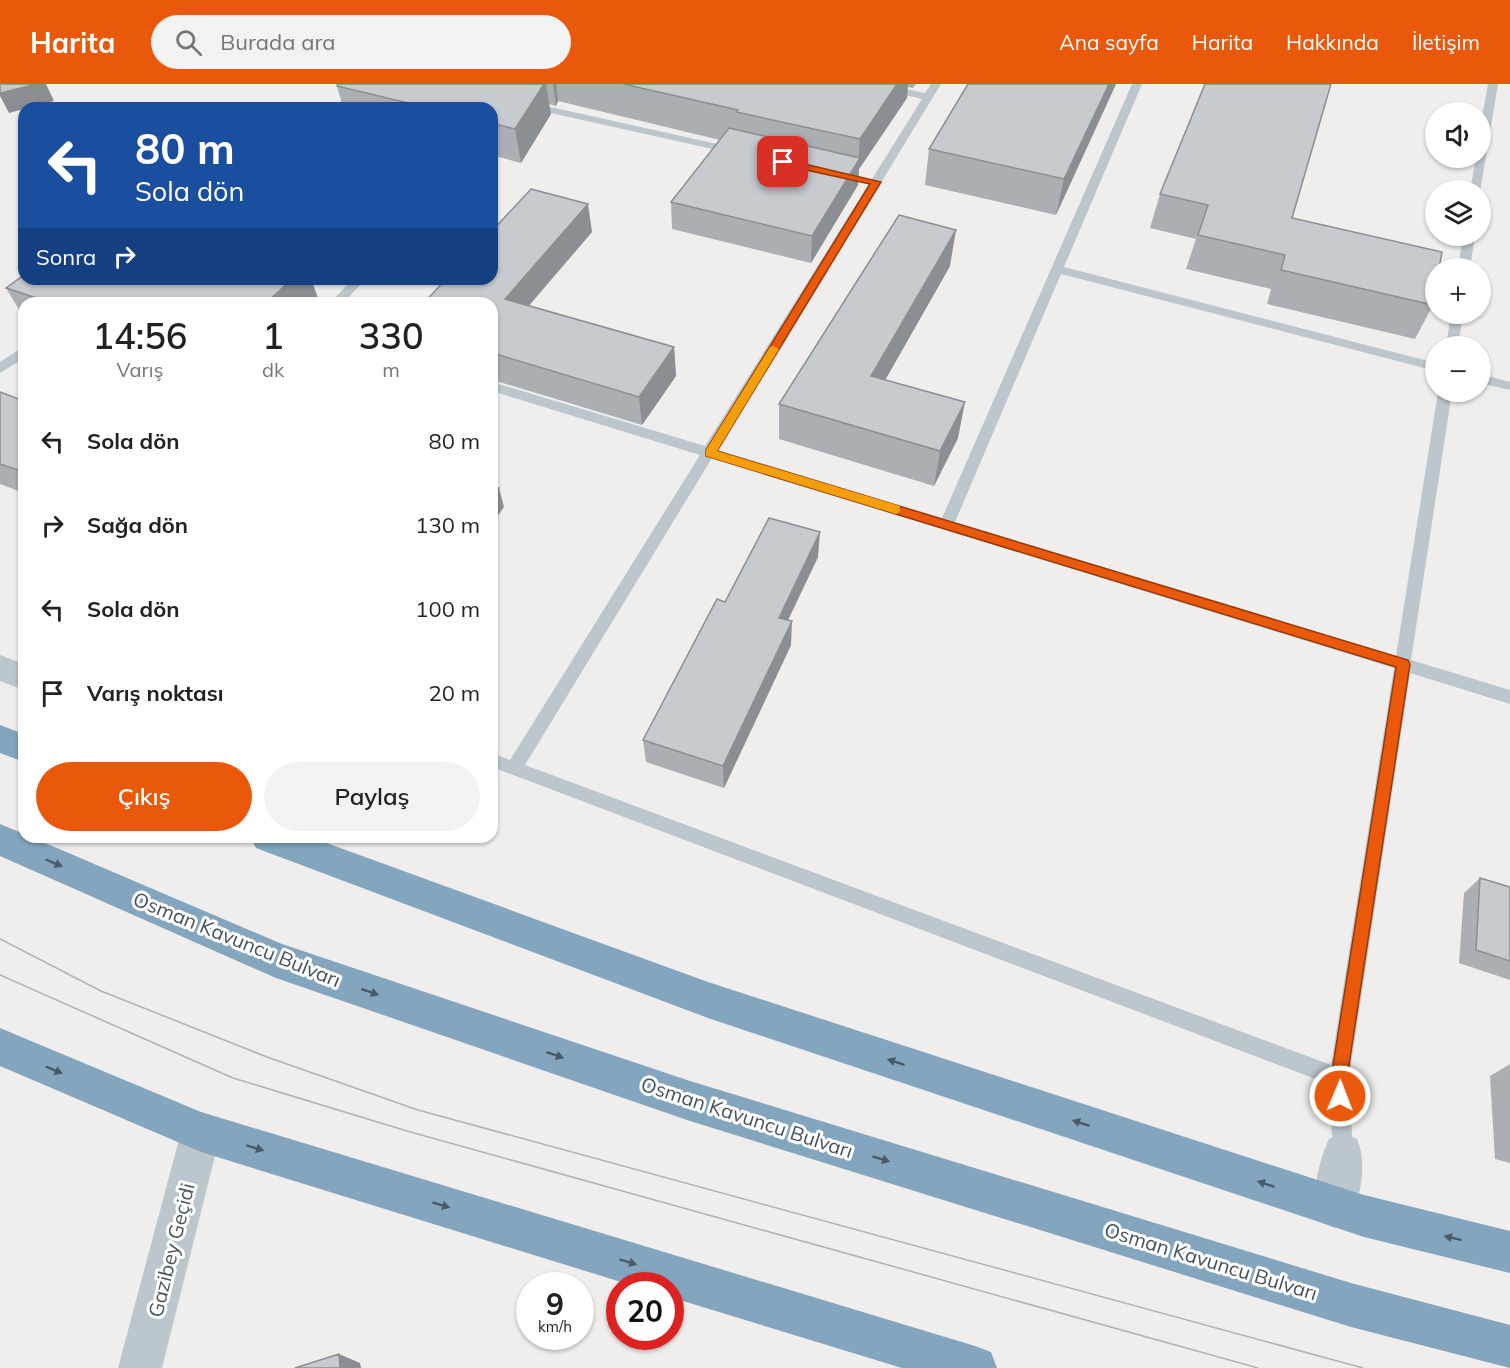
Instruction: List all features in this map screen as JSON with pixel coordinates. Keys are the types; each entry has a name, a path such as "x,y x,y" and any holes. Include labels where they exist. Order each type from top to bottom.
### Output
{"highway":[{"path":"0,739 18,746"},
{"name":"Osman Kavuncu Bulvarı","path":"0,840 276,960 690,1101 1351,1305 1510,1347"},
{"path":"284,843 708,1000 1335,1207 1510,1252"},
{"path":"0,1047 201,1132 975,1368"}],"street":[{"path":"0,668 18,675"},
{"name":"Gazibey Geçidi","path":"140,1368 201,1132"},
{"path":"1335,1207 1343,1153"}],"lane":[{"path":"866,84 928,97"},
{"path":"513,770 710,453 870,181 936,84"},
{"path":"946,525 1137,84"},
{"path":"1478,180 1493,84"},
{"path":"514,102 747,154"},
{"path":"1056,269 1425,364"},
{"path":"342,297 354,285"},
{"path":"0,369 18,355"},
{"path":"1491,381 1510,386"},
{"path":"498,388 1510,697"},
{"path":"1343,1153 1339,1078 1443,402"},
{"path":"498,763 1339,1078"}],"building":[{"path":"0,84 37,84 0,93"},
{"path":"338,84 544,84 515,129 498,125 498,102 404,102 337,86"},
{"path":"623,84 897,84 860,139"},
{"path":"968,84 1109,84 1064,179 929,149"},
{"path":"1205,84 1331,84 1292,218 1442,252 1441,258 1425,258 1425,303 1281,270 1285,255 1198,235 1208,205 1160,194"},
{"path":"729,128 860,158 812,236 671,202"},
{"path":"531,189 588,204 505,299 674,347 639,397 498,355 498,297 430,297 440,285 498,285 498,225"},
{"path":"899,215 956,230 871,376 965,402 940,451 779,404"},
{"path":"18,279 18,285 286,285 272,297 34,297 6,288"},
{"path":"0,392 18,399 18,470 0,464"},
{"path":"769,518 820,532 779,618 792,621 723,766 643,740 717,599 725,602"},
{"path":"1480,878 1510,887 1510,961 1476,950"},
{"path":"339,1354 340,1368 295,1368"}],"tram line":[{"path":"0,939 101,991 267,1057 418,1110 1363,1368"},
{"path":"0,975 233,1078 407,1131 1258,1368"}],"slow traffic":[{"path":"774,349 710,453 896,509"}],"route":[{"path":"783,162 876,182 710,453 1403,664 1339,1078 1340,1096"}]}
